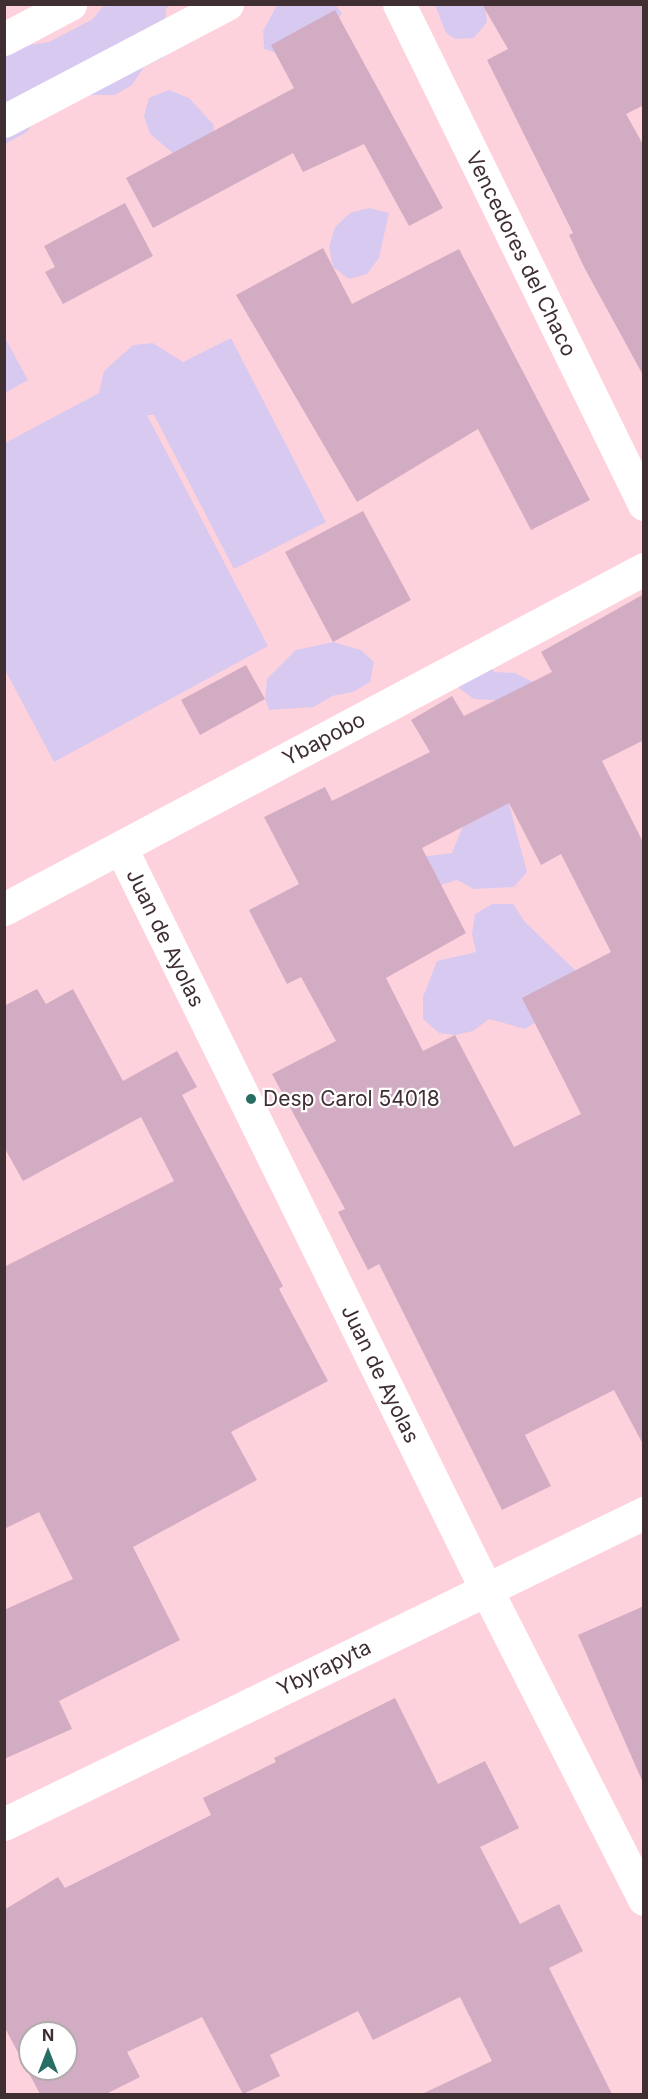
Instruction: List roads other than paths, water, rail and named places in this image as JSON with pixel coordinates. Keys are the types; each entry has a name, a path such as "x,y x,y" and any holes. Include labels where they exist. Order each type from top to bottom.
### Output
{"street":[{"path":"4,39 70,4"},
{"path":"4,121 227,4"},
{"name":"Vencedores del Chaco","path":"399,4 644,504"},
{"name":"Ybapobo","path":"4,909 644,568"},
{"name":"Juan de Ayolas","path":"121,848 486,1589 644,1899"},
{"name":"Ybyrapyta","path":"4,1824 644,1513"}],"place":[{"name":"Desp Carol 54018","path":"251,1099"}]}
